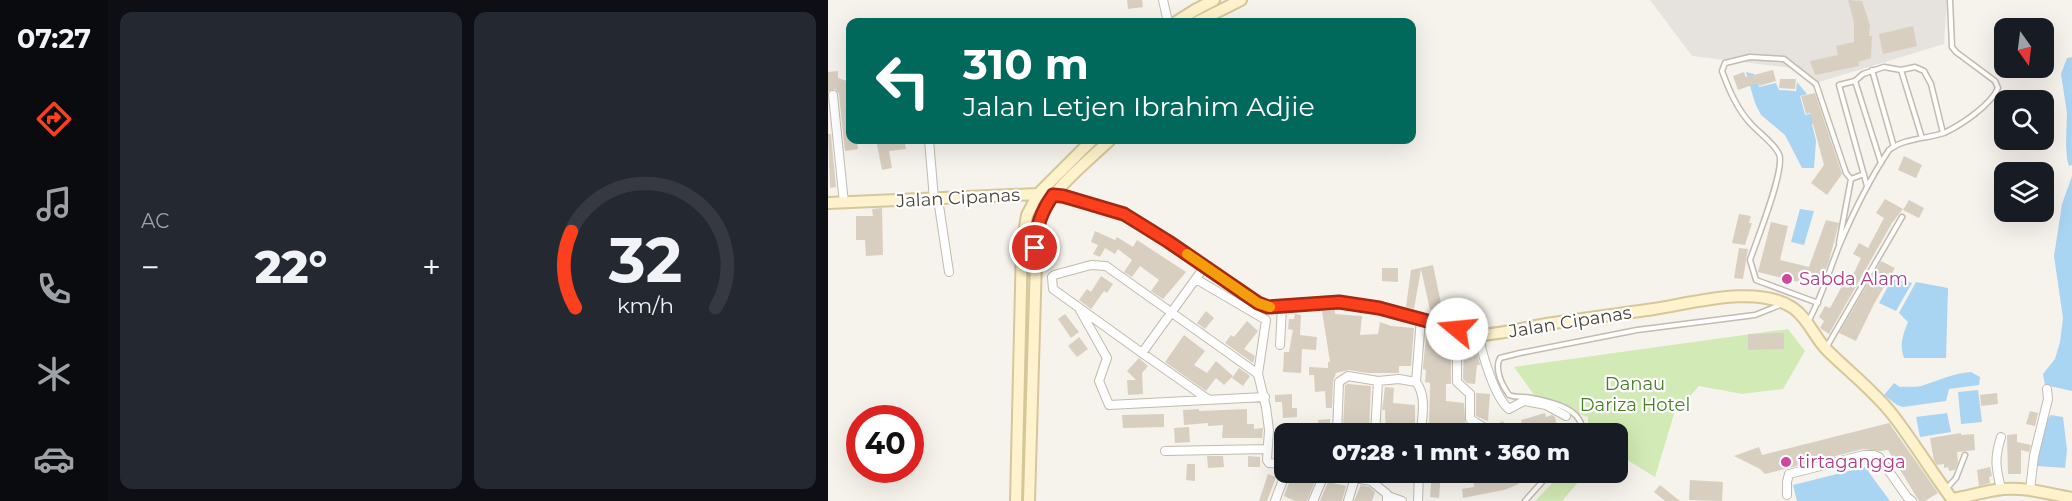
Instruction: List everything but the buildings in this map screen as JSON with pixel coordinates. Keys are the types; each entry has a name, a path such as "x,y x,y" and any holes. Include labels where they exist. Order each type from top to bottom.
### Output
{"street":[{"path":"1163,0 1167,18"},
{"path":"1182,18 1214,0"},
{"path":"1205,18 1241,0"},
{"path":"833,95 844,203"},
{"path":"929,144 936,199 949,272"},
{"path":"1017,501 1022,246 1027,215 1038,194 1088,144"},
{"path":"1029,501 1035,237 1040,216 1053,195 1106,144"},
{"name":"Jalan Cipanas","path":"828,203 1038,194 1071,198 1124,214 1258,303 1268,307 1339,302 1379,308 1479,335 1725,298 1747,296 1783,303 1800,314 1826,349 1850,370 1891,413 1950,497"},
{"path":"1209,400 1053,289 1052,277 1091,265 1106,266 1258,374"},
{"path":"1142,353 1205,266"},
{"path":"1196,279 1266,320 1258,374 1265,398 1269,430 1268,461 1274,462"},
{"path":"1280,345 1282,306"},
{"path":"1078,307 1107,358 1099,381 1108,405 1265,398"},
{"path":"1421,318 1416,382 1421,389 1423,402 1422,423"},
{"path":"1457,329 1457,382 1470,394 1470,420 1476,423"},
{"path":"1479,335 1485,361 1507,408 1524,401 1546,405 1566,416"},
{"path":"1337,423 1339,382 1348,376 1378,381 1399,379 1416,382"},
{"path":"1376,423 1378,381"},
{"path":"2030,490 2034,456 2048,399 2047,389"},
{"path":"2001,438 1995,456 2001,489"},
{"path":"1165,451 1268,449"},
{"path":"1787,495 1789,474 1864,455 1874,455 1883,461 1906,500"},
{"path":"1275,501 1282,483"},
{"path":"1313,501 1321,483"},
{"path":"1348,501 1353,483"},
{"path":"1376,483 1387,499 1402,501"},
{"path":"1418,501 1419,483"},
{"path":"1950,497 2001,489 2030,490 2072,498"}],"lane":[{"path":"1807,324 1867,186 1894,147 1943,133 1994,98 1998,88 1995,81 1952,47 1950,0"},
{"path":"1818,303 1756,280 1752,271 1750,260 1781,163 1779,154 1738,108 1722,71 1725,63 1750,57 1784,59 1816,84 1846,172 1851,179 1838,249"},
{"path":"1867,186 1839,85 1855,81 1872,70 1884,67 1901,70 1915,67 1924,71 1931,84 1943,133"},
{"path":"1872,70 1894,147"},
{"path":"1901,70 1922,138"},
{"path":"1855,81 1881,164"},
{"path":"1851,179 1864,174"},
{"path":"1826,349 1902,217"},
{"path":"1582,423 1580,418 1563,406 1509,395 1504,388 1498,369 1497,363 1500,358 1637,330 1755,315 1783,303"},
{"path":"1950,497 1965,455"},
{"path":"1525,501 1541,483"}],"shaded area":[{"path":"1650,0 1947,0 1944,44 1819,82 1792,68 1692,56"}],"green space":[{"name":"Danau Dariza Hotel","path":"1788,329 1805,351 1783,389 1742,394 1699,386 1674,414 1655,477 1628,460 1628,423 1588,423 1588,417 1537,399 1514,367"},
{"path":"1552,483 1578,483 1562,501 1535,501"}],"water":[{"path":"2072,57 2072,165 2069,166 2066,144 2067,113 2061,74 2067,58"},
{"path":"1746,72 1754,74 1759,87 1776,83 1779,90 1796,91 1797,82 1807,94 1800,96 1805,115 1814,113 1817,123 1812,124 1816,141 1814,168 1802,168 1785,135 1761,115"},
{"path":"2072,176 2072,391 2045,385 2043,374 2055,359 2060,342 2063,318 2054,256 2062,204"},
{"path":"1800,209 1814,211 1804,245 1791,242"},
{"path":"1892,279 1912,283 1896,311 1879,303"},
{"path":"1916,282 1948,288 1946,358 1904,358 1903,335 1908,322 1899,313"},
{"path":"1971,372 1980,377 1979,385 1949,389 1946,401 1903,407 1884,395 1894,383 1900,387 1918,386"},
{"path":"1978,390 1982,422 1961,424 1958,392"},
{"path":"1947,413 1951,432 1920,437 1916,417"},
{"path":"2051,415 2063,417 2067,450 2065,468 2037,466 2044,424"},
{"path":"1865,467 1890,501 1797,501 1793,485"}],"slow traffic":[{"path":"1187,254 1258,303 1270,307"}],"place":[{"name":"Sabda Alam","path":"1787,279"},
{"name":"tirtagangga","path":"1786,462"}],"route":[{"path":"1035,248 1040,216 1053,195 1063,196 1124,214 1258,303 1268,307 1339,302 1379,308 1457,329"}]}
